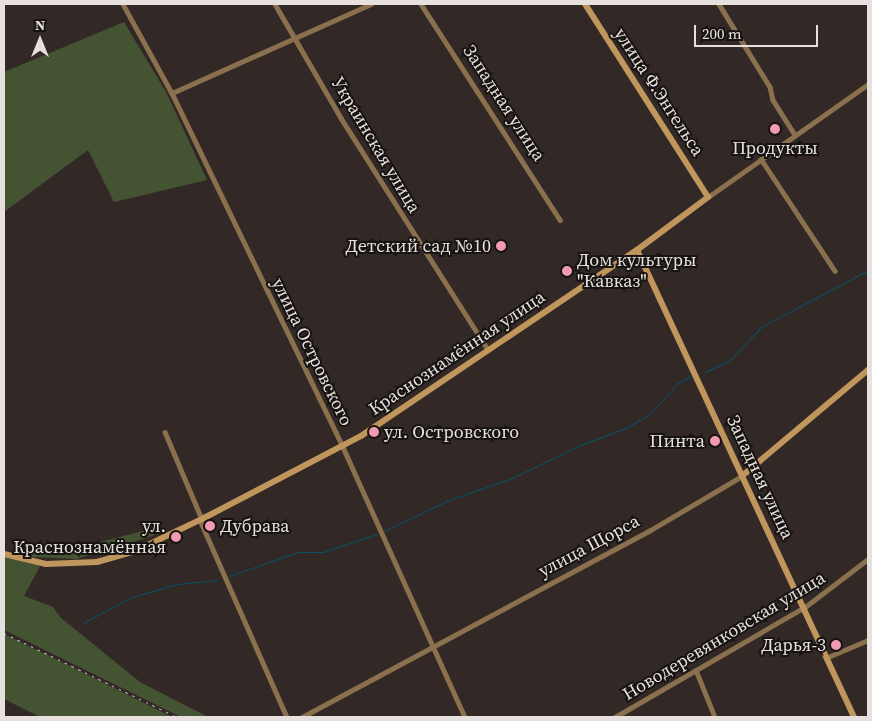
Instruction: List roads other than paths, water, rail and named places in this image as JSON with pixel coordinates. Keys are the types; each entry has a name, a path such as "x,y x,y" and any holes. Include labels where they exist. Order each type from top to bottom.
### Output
{"main road":[{"name":"улица Ф.Энгельса","path":"584,4 708,197"},
{"name":"Краснознамённая улица","path":"4,554 25,561 66,565 110,560 201,520 343,447 637,250 708,197"},
{"name":"Западная улица","path":"637,250 805,607 854,717"},
{"name":"улица Щорса","path":"742,476 868,370"}],"street":[{"name":"улица Островского","path":"123,4 172,93 343,447 434,645 464,717"},
{"name":"Украинская улица","path":"275,4 341,118 488,350"},
{"path":"172,93 371,4"},
{"name":"Западная улица","path":"421,4 560,220"},
{"path":"719,4 770,87 773,100 795,135"},
{"name":"Краснознамённая улица","path":"708,197 868,84"},
{"path":"761,160 835,271"},
{"path":"164,432 287,717"},
{"name":"улица Щорса","path":"302,717 649,531 742,476"},
{"name":"Новодеревянковская улица","path":"615,717 805,607 868,559"},
{"path":"828,657 868,640"},
{"path":"696,670 715,717"}],"waterway":[{"path":"705,372 729,361 761,327 868,270"},
{"path":"384,531 449,500 512,478 578,446 628,427 651,413 678,383 691,376"},
{"path":"229,576 298,552 323,552 377,534"},
{"path":"83,623 132,597 177,584 218,580"}],"railway":[{"path":"4,633 177,717"}],"place":[{"name":"Продукты","path":"775,129"},
{"name":"Детский сад №10","path":"501,246"},
{"name":"Дом культуры \"Кавказ\"","path":"567,271"},
{"name":"ул. Островского","path":"374,432"},
{"name":"Пинта","path":"715,441"},
{"name":"Дубрава","path":"210,526"},
{"name":"ул. Краснознамённая","path":"176,537"},
{"name":"Дарья-3","path":"836,645"}]}
